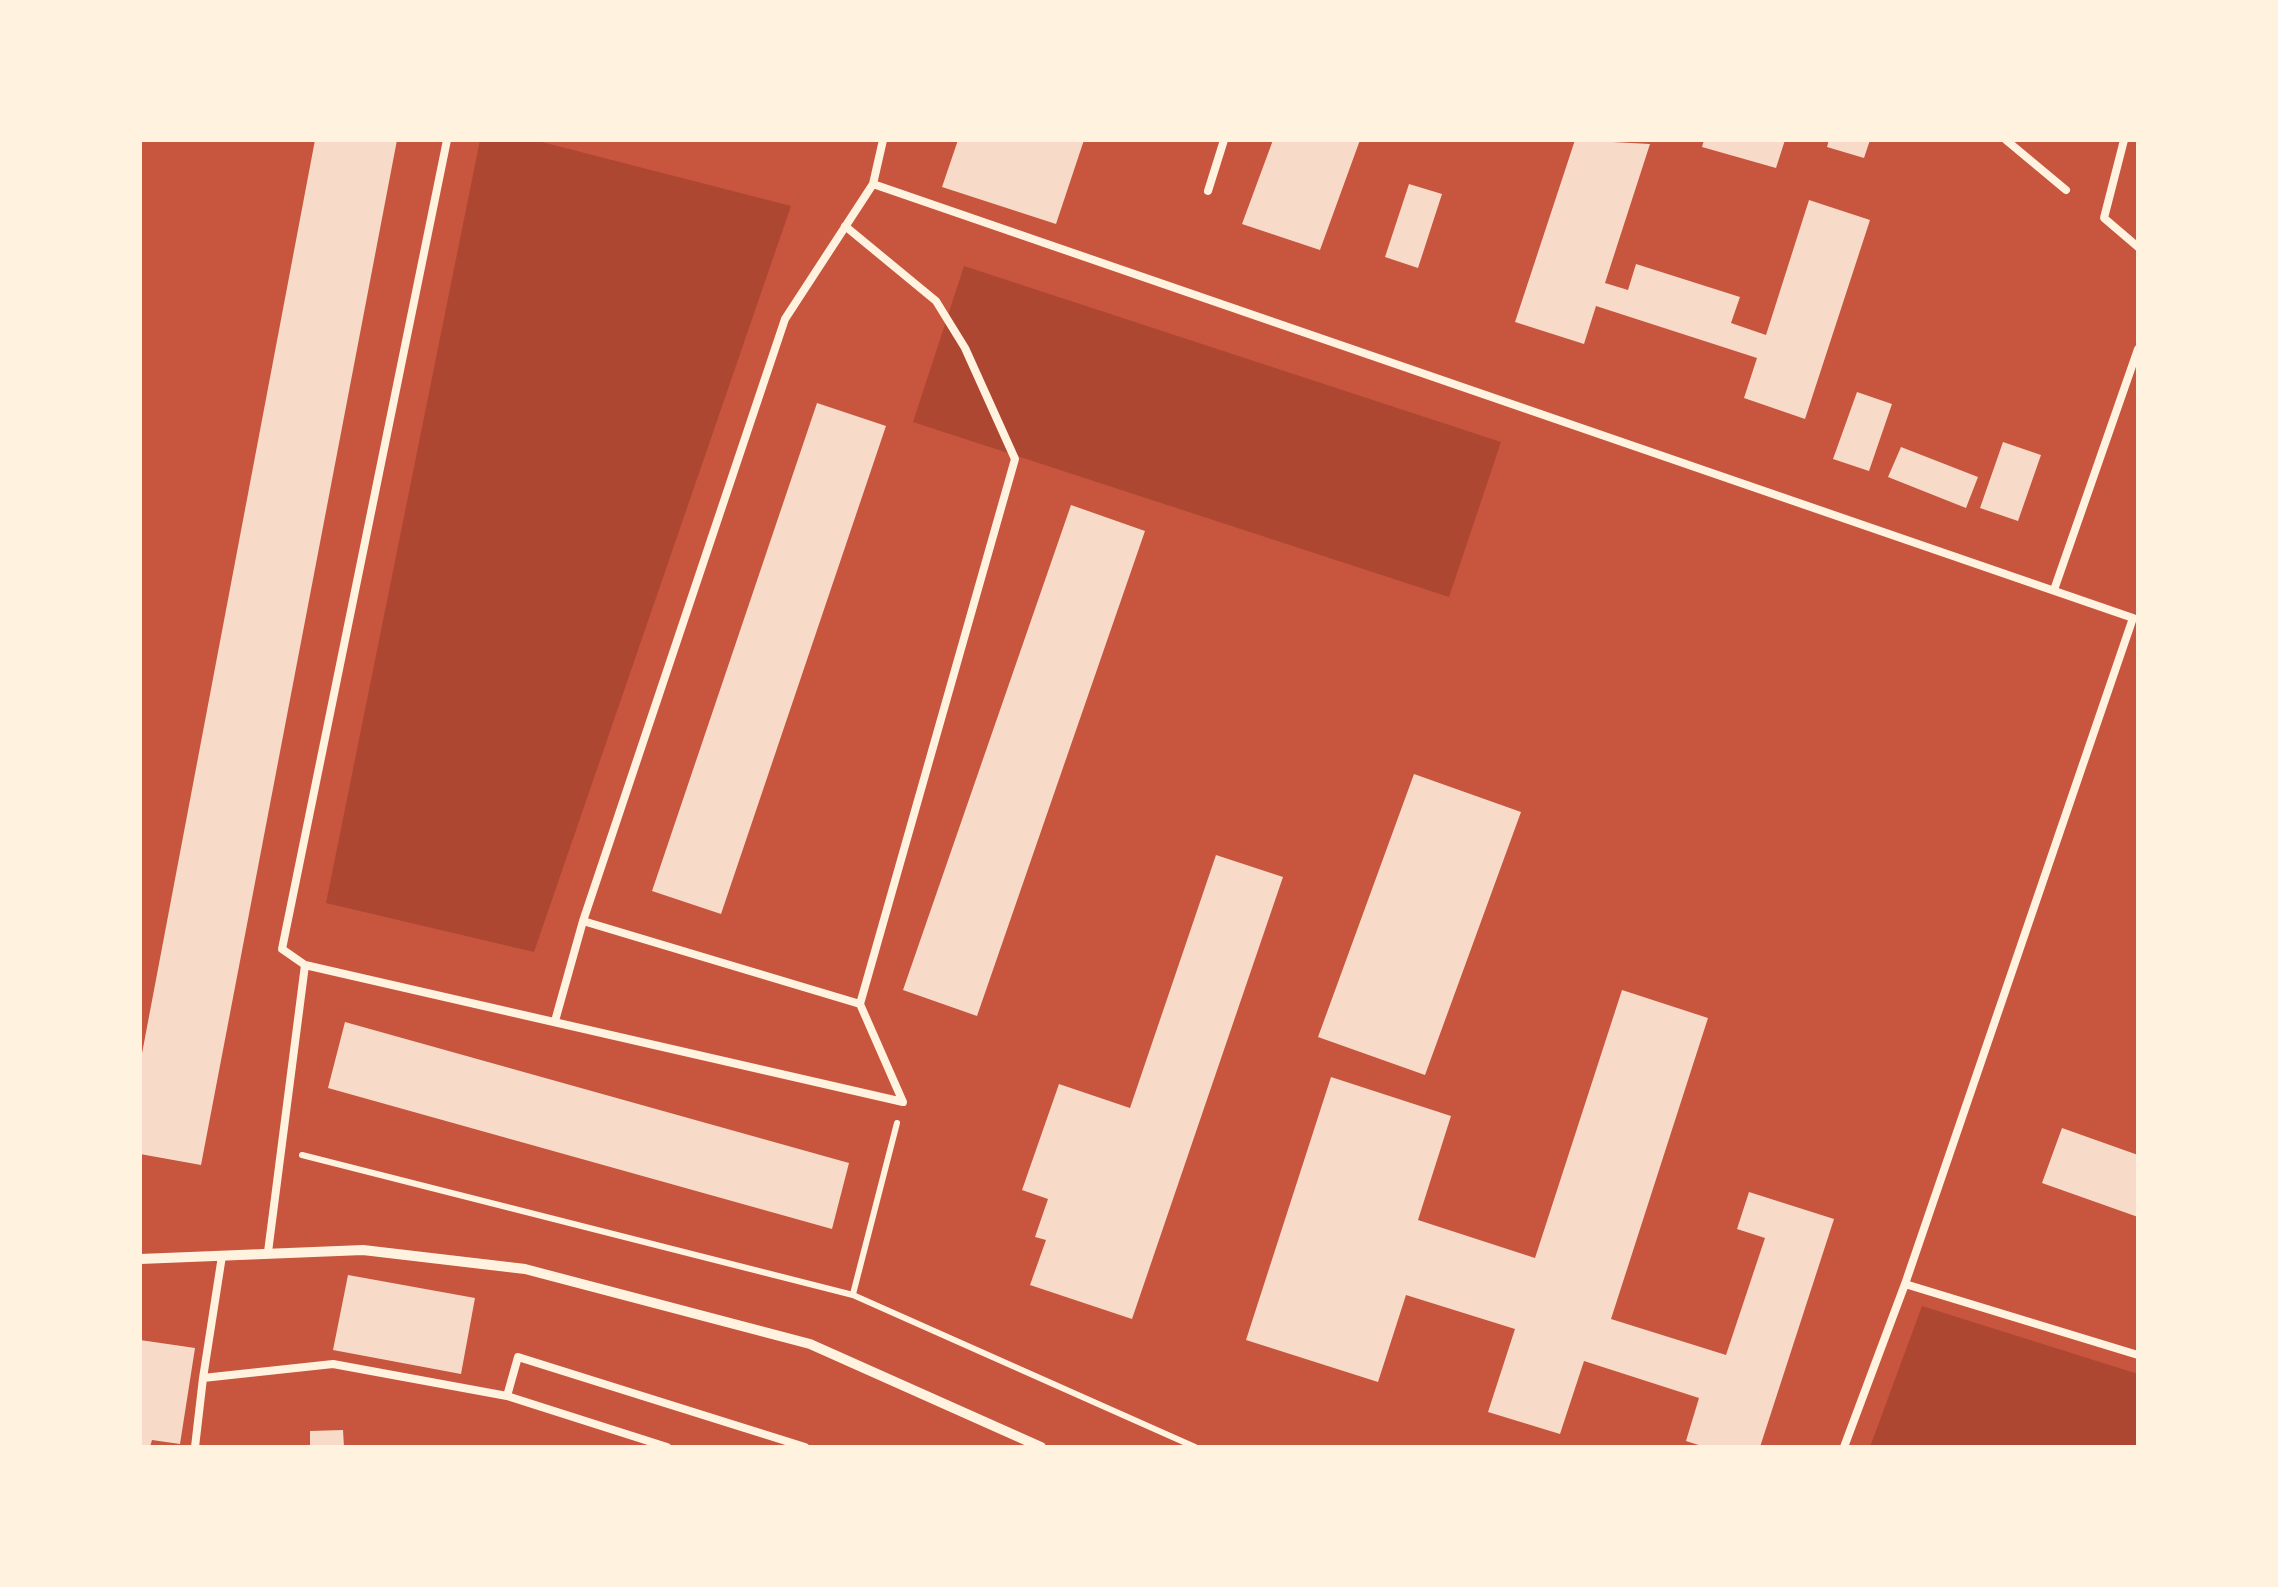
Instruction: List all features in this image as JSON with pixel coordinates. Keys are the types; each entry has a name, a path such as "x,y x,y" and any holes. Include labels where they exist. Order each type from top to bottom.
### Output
{"street":[{"path":"140,1259 363,1250 457,1258 662,1302 838,1354 1041,1447"}],"lane":[{"path":"447,140 282,949 305,965 903,1102"},
{"path":"555,1021 584,921 785,318 873,184 883,140"},
{"path":"1208,190 1224,140"},
{"path":"2006,140 2066,190"},
{"path":"2124,140 2104,218 2138,247"},
{"path":"873,184 2133,618 1906,1284 1844,1447"},
{"path":"845,226 936,301 965,348 1015,459 860,1004 903,1102"},
{"path":"2055,588 2138,348"},
{"path":"584,921 860,1004"},
{"path":"268,1252 305,965"},
{"path":"195,1447 222,1256"},
{"path":"1906,1284 2138,1355"},
{"path":"507,1396 518,1357 806,1447"},
{"path":"203,1378 333,1364 507,1396 667,1447"}],"path":[{"path":"853,1295 903,1102"},
{"path":"281,1149 853,1295 1196,1447"}],"shaded area":[{"path":"480,140 534,140 791,206 534,952 326,903"},
{"path":"964,266 1501,442 1449,597 913,422"},
{"path":"1922,1306 2138,1374 2137,1447 1870,1447"}],"building":[{"path":"315,140 397,140 201,1165 140,1154 140,1064"},
{"path":"958,140 1084,140 1056,224 942,187"},
{"path":"1273,140 1360,140 1320,250 1242,224"},
{"path":"1575,140 1650,144 1605,283 1628,290 1636,264 1740,297 1731,323 1766,335 1809,200 1870,220 1805,419 1744,398 1757,358 1596,306 1584,344 1515,322"},
{"path":"1704,140 1785,140 1776,168 1702,147"},
{"path":"1829,140 1870,140 1864,158 1827,147"},
{"path":"1409,184 1442,194 1418,268 1385,257"},
{"path":"1857,392 1892,404 1869,471 1833,459"},
{"path":"817,403 886,426 721,914 652,891"},
{"path":"2003,442 2041,455 2018,521 1980,508"},
{"path":"1901,447 1978,477 1966,508 1888,477"},
{"path":"1071,505 1145,531 977,1016 903,990"},
{"path":"1414,774 1521,812 1425,1075 1318,1037"},
{"path":"1216,855 1283,877 1132,1319 1030,1285 1046,1240 1035,1237 1048,1199 1022,1190 1059,1084 1130,1108"},
{"path":"1622,990 1708,1018 1611,1319 1726,1355 1765,1238 1737,1229 1749,1192 1834,1219 1760,1447 1705,1447 1686,1441 1699,1398 1584,1361 1560,1434 1488,1412 1515,1329 1406,1295 1378,1382 1246,1340 1331,1077 1451,1116 1418,1220 1535,1258"},
{"path":"345,1022 849,1163 832,1229 328,1088"},
{"path":"2062,1128 2138,1155 2138,1217 2042,1183"},
{"path":"348,1275 475,1298 461,1374 333,1350"},
{"path":"140,1340 195,1348 180,1444 152,1440 150,1447 140,1447"},
{"path":"343,1430 344,1447 310,1447 310,1431"}]}
